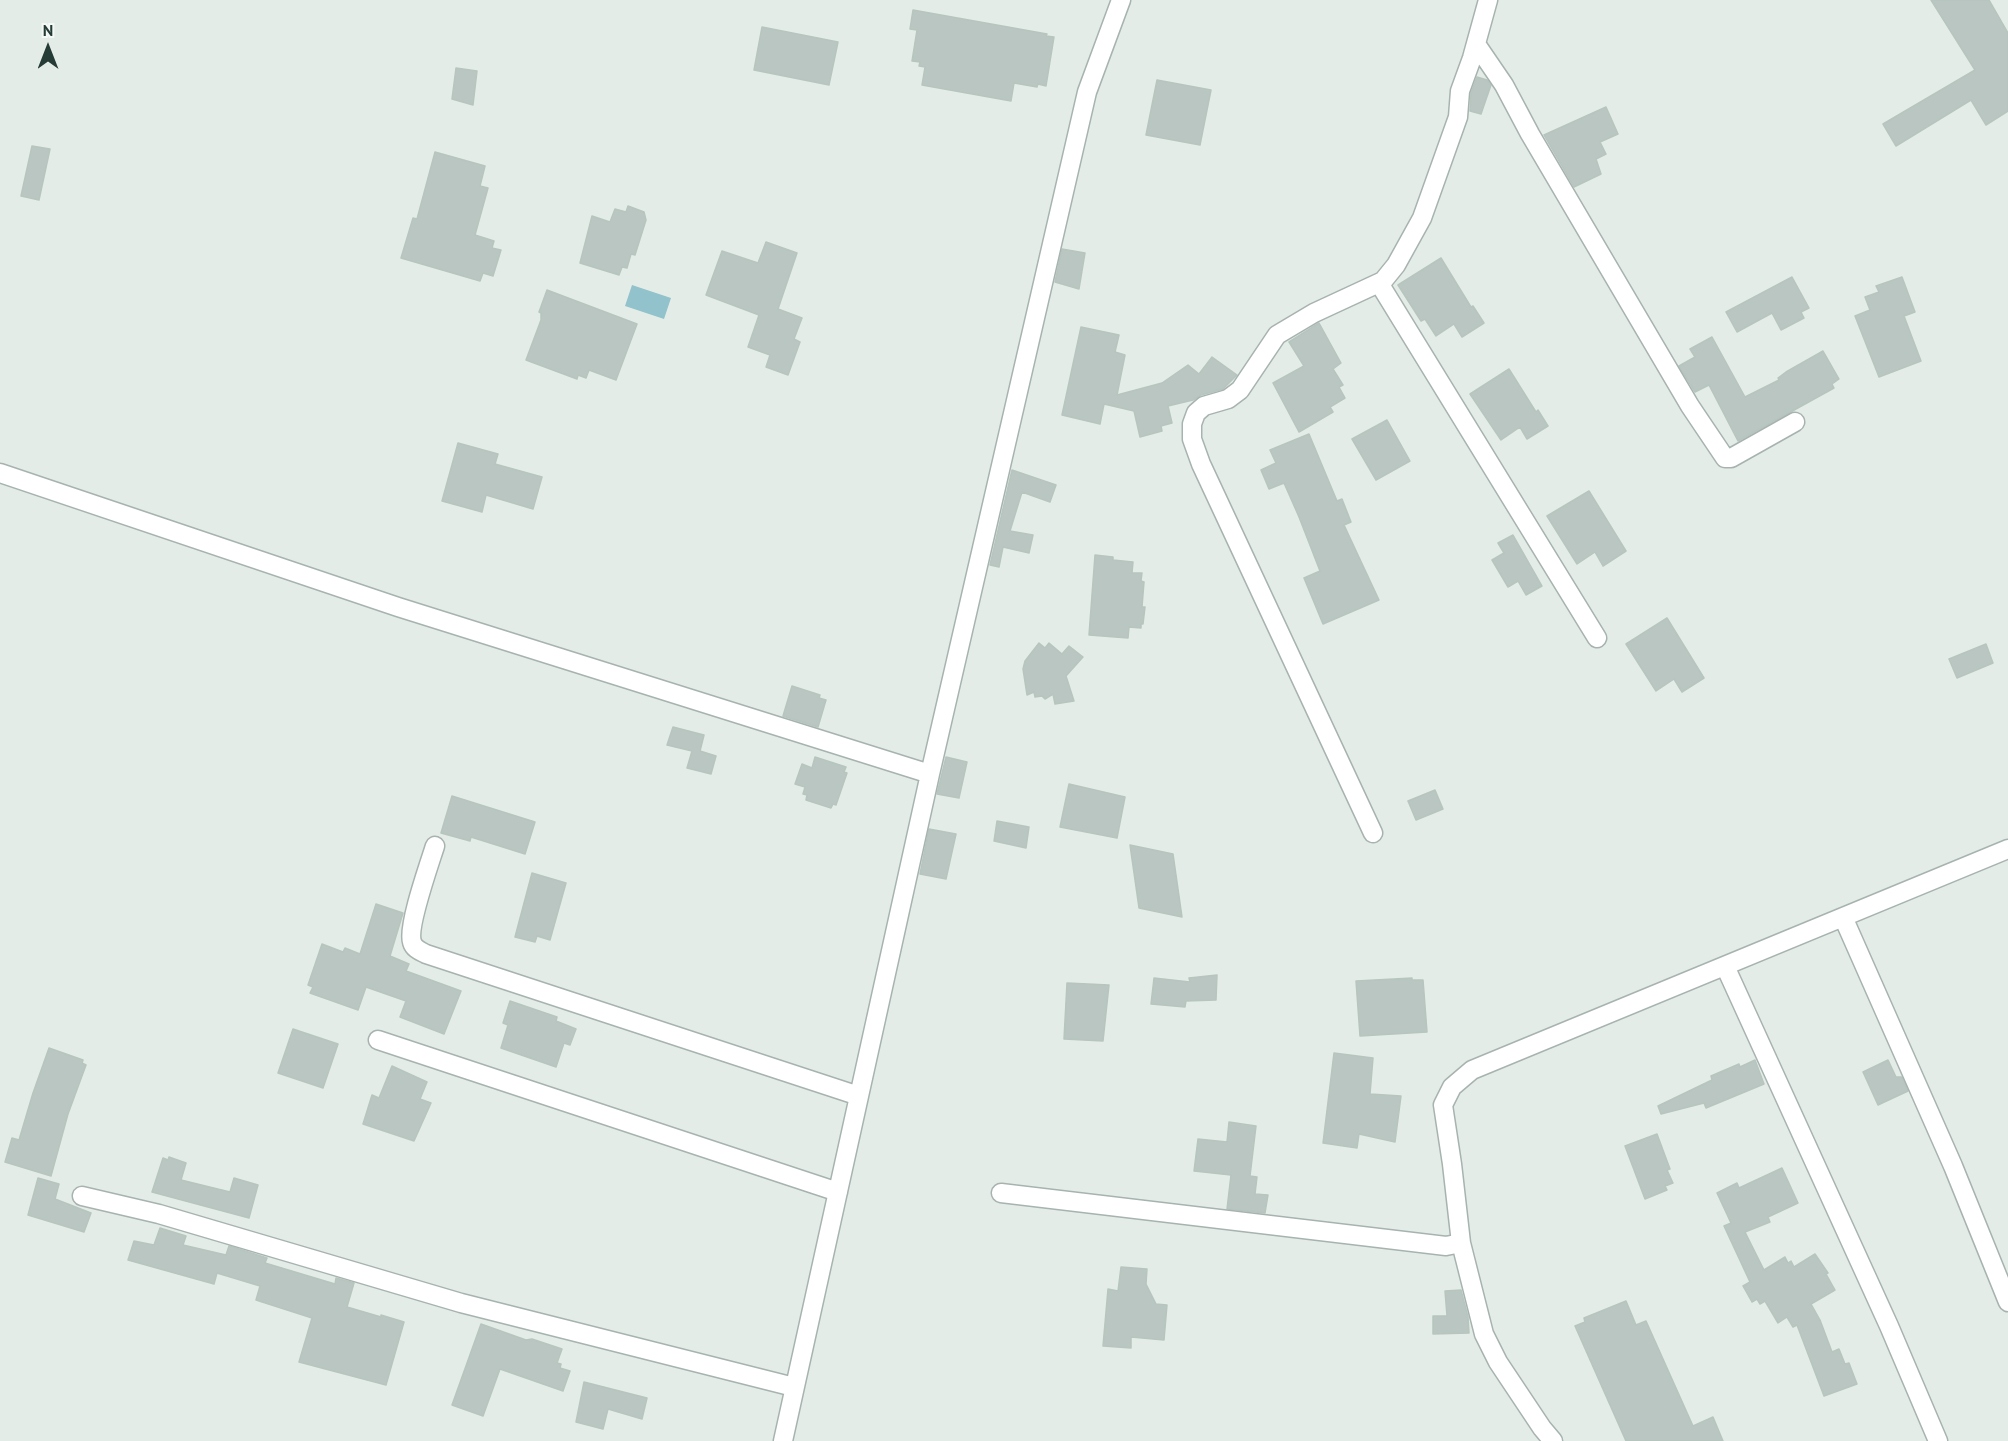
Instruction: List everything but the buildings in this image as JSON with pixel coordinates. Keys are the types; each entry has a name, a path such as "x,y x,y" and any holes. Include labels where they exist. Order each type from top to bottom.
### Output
{"street":[{"path":"783,1441 930,774 1087,92 1120,0"},
{"path":"1372,833 1201,464 1192,439 1192,424 1196,414 1204,406 1228,399 1240,390 1277,335 1314,313 1383,281 1396,265 1422,218 1458,117 1460,91 1488,0"},
{"path":"1476,44 1504,85 1530,134 1690,406 1725,458 1731,458 1795,422"},
{"path":"1379,283 1597,638"},
{"path":"0,472 398,607 930,774"},
{"path":"435,846 413,921 412,941 416,949 859,1096"},
{"path":"1553,1441 1498,1362 1484,1334 1461,1243 1443,1104 1452,1087 1472,1070 2008,849"},
{"path":"1843,917 1953,1166 2008,1302"},
{"path":"1725,966 1889,1326 1938,1441"},
{"path":"378,1040 838,1192"},
{"path":"1001,1193 1446,1246 1461,1243"},
{"path":"82,1196 159,1214 461,1303 795,1387"}],"water":[{"path":"632,285 671,298 664,319 625,306"}]}
